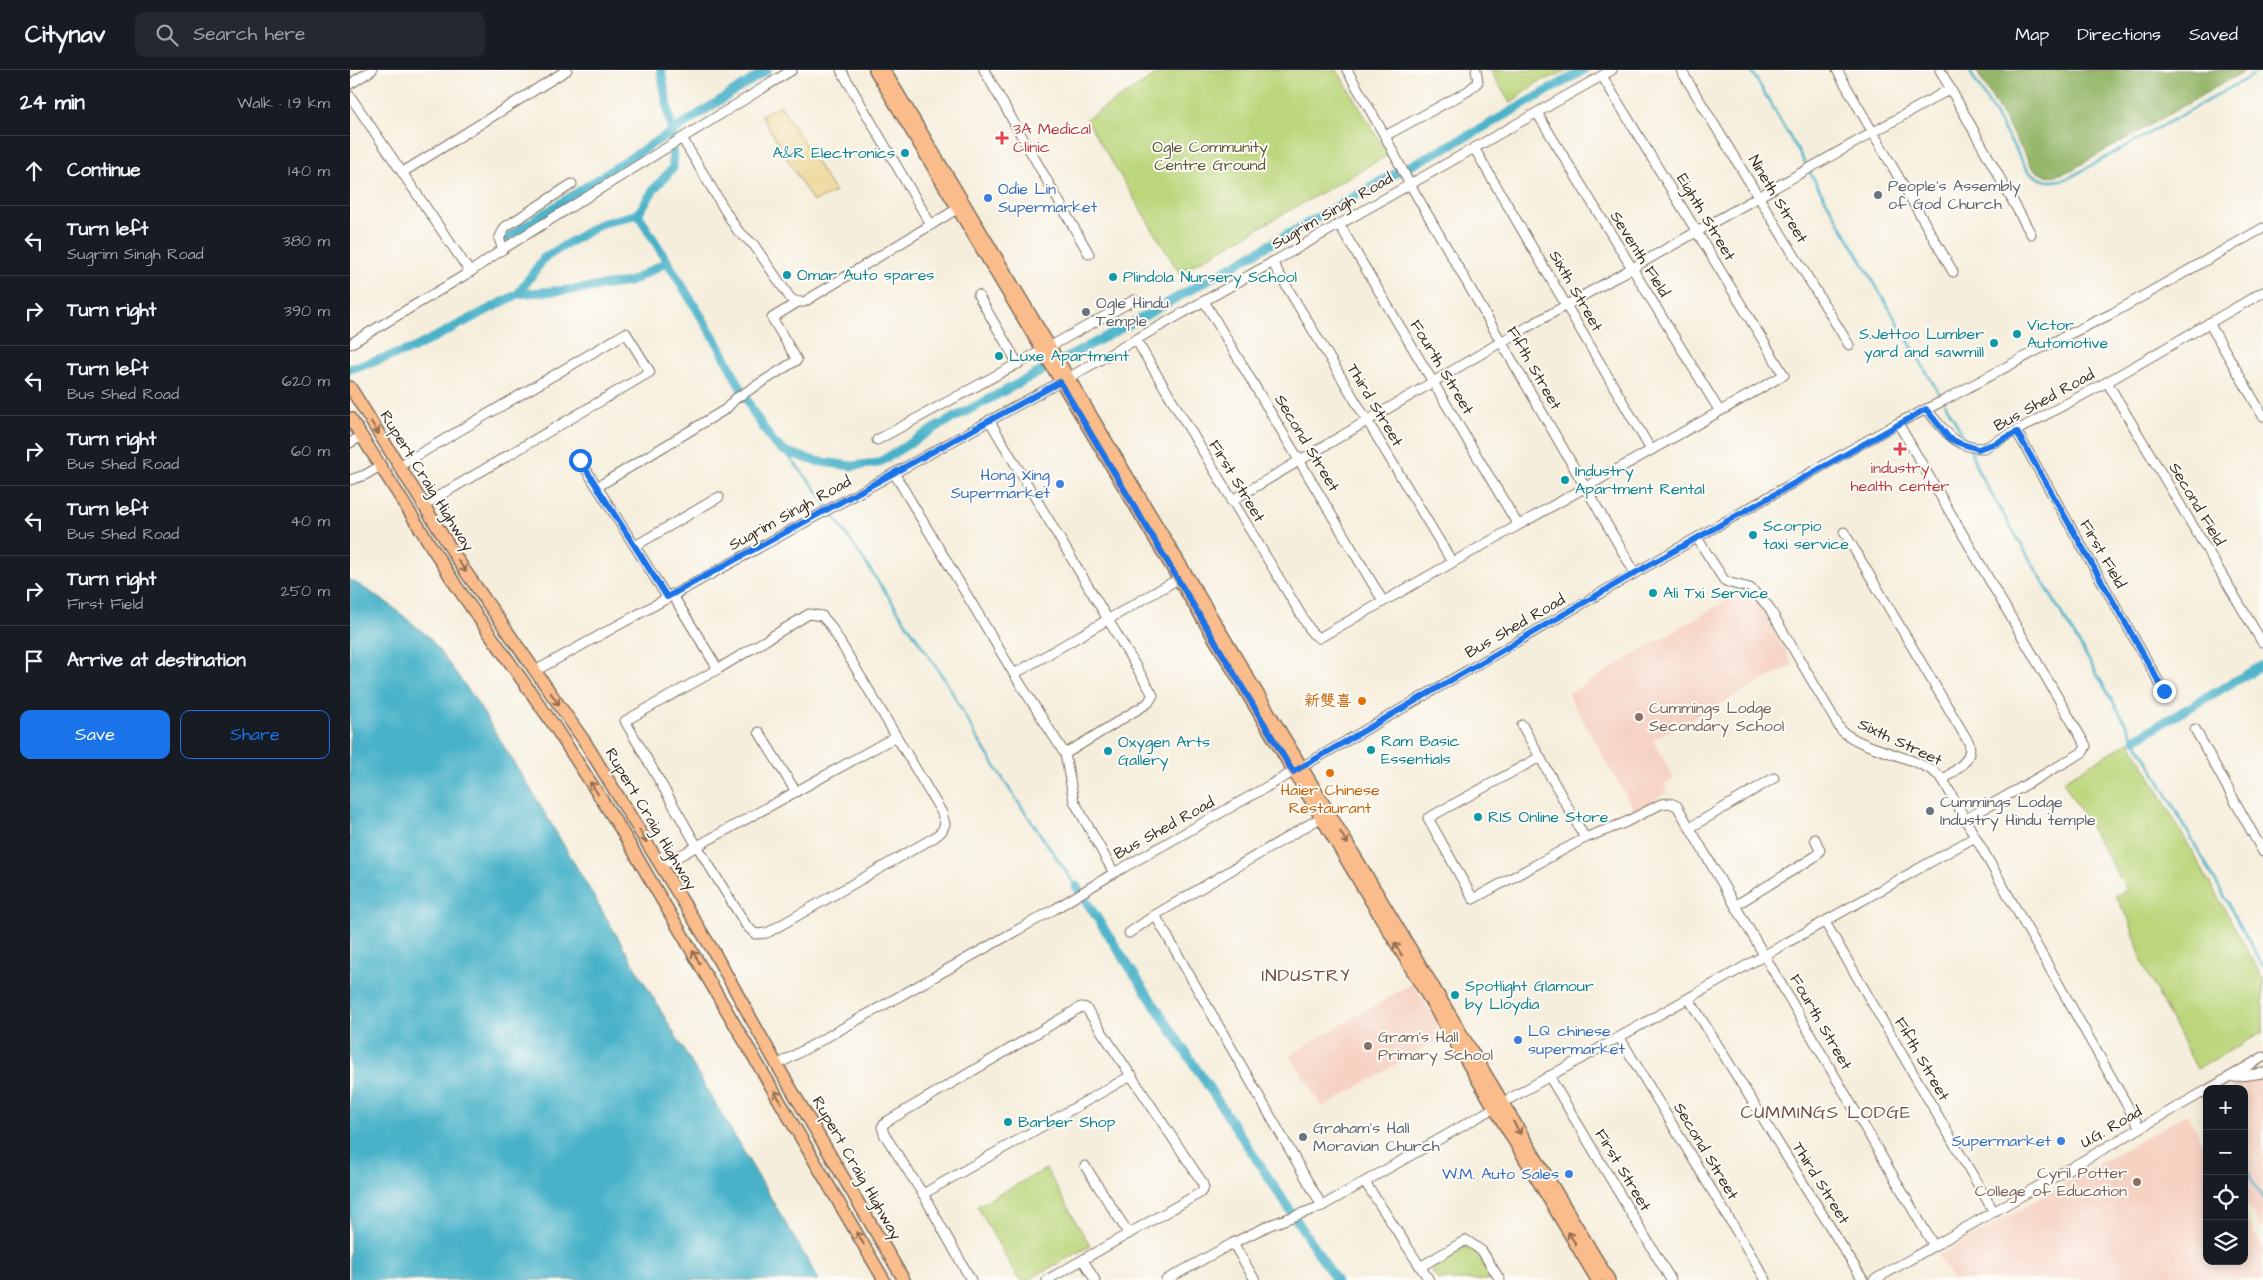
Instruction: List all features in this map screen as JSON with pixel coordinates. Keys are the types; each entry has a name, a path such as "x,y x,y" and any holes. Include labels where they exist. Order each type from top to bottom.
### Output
{"main road":[{"path":"875,70 957,209 1046,350"},
{"path":"884,70 1178,579 1297,770 1320,818 1609,1280"},
{"path":"1063,379 1498,1105 1597,1280"},
{"name":"Rupert Craig Highway","path":"350,387 422,506 463,568 585,742 715,954 777,1065 904,1280"},
{"name":"Rupert Craig Highway","path":"350,418 457,587 553,724 620,828 884,1280"}],"street":[{"path":"350,84 372,70"},
{"path":"403,172 568,70"},
{"path":"350,344 470,272 503,249 792,70"},
{"path":"841,70 931,225"},
{"name":"Fifth Street","path":"1347,70 1385,136 1408,182 1635,573"},
{"path":"1385,136 1468,91 1478,82 1476,70"},
{"name":"Sugrim Singh Road","path":"535,670 1136,340 1339,224 1408,182 1474,148 1612,70"},
{"name":"Nineth Street","path":"1681,70 1849,345"},
{"path":"1837,70 1952,272"},
{"path":"1940,70 2030,234"},
{"path":"988,71 1089,254"},
{"name":"Eighth Street","path":"1602,76 1784,375 1719,410"},
{"path":"1231,501 1501,342 1950,89"},
{"path":"350,96 470,272"},
{"name":"Seventh Field","path":"1536,113 1719,410"},
{"path":"682,138 738,231 754,245 791,298 798,302 804,302 957,209"},
{"name":"Sixth Street","path":"1474,148 1651,450"},
{"path":"503,249 499,239 505,227 572,184"},
{"name":"Fourth Street","path":"1339,224 1518,525"},
{"path":"1926,409 2045,346 2113,313 2263,228"},
{"name":"Third Street","path":"1272,262 1452,562"},
{"name":"Bus Shed Road","path":"777,1065 1072,899 1114,873 1297,770 1635,573 1898,423 1926,409 1949,438 1959,443 1978,449 1996,443 2263,292"},
{"path":"978,295 1018,364"},
{"path":"877,440 1046,350 1134,300"},
{"name":"Second Street","path":"1204,301 1383,601"},
{"path":"597,487 726,409 735,399 797,360 772,318 798,302"},
{"path":"2209,323 2263,416"},
{"path":"398,466 626,333 636,348 650,372 422,506"},
{"name":"First Street","path":"1136,340 1231,501 1316,637 1320,638 1383,601"},
{"name":"Second Field","path":"2106,382 2262,642"},
{"path":"1383,601 1719,410"},
{"path":"989,420 1153,692 1153,697 1148,703 1065,754"},
{"path":"1898,423 2086,746 2083,752 1966,819"},
{"name":"First Field","path":"2017,432 2164,691"},
{"path":"350,443 361,436"},
{"path":"580,460 718,669"},
{"path":"350,480 365,475 380,466"},
{"path":"894,473 1014,674 1065,754 1074,801 1114,873"},
{"path":"635,546 719,497"},
{"path":"1844,532 1969,743 1971,750 1968,758 1943,780"},
{"name":"Sixth Street","path":"1697,538 1724,580 1750,588 1768,606 1844,733 1931,770 1943,780 2140,1128"},
{"path":"1014,674 1178,579"},
{"path":"814,614 826,619 894,737 942,813 944,828 935,837 767,933 755,934 750,930 698,846 626,721 718,669 803,616 814,614"},
{"path":"1522,725 1540,756 1585,838 1473,899 1428,818 1540,756"},
{"path":"2194,730 2263,852"},
{"path":"759,732 796,792"},
{"path":"661,866 894,737"},
{"path":"1691,828 1774,778"},
{"name":"Fourth Street","path":"1585,838 1624,823 1661,804 1674,804 1683,813 1934,1246"},
{"path":"1129,934 1155,915 1320,818"},
{"path":"1166,1280 1233,1243 1285,1219 1322,1206 1549,1076 1620,1038 1975,837"},
{"path":"1736,905 1816,856 1820,850 1815,839"},
{"path":"1155,915 1322,1206"},
{"name":"Fifth Street","path":"1825,922 1994,1212"},
{"name":"Third Street","path":"1689,999 1864,1280"},
{"path":"971,1280 922,1194 884,1134 882,1127 886,1122 1081,1007 1086,1008 1202,1182 1204,1188 1200,1193 1047,1280"},
{"name":"Second Street","path":"1620,1038 1766,1280"},
{"name":"U.G. Road","path":"2215,1085 2263,1057"},
{"path":"2228,1078 2263,1073"},
{"path":"922,1194 1132,1076"},
{"name":"First Street","path":"1549,1076 1671,1280"},
{"name":"U.G. Road","path":"1874,1280 2203,1092"},
{"path":"1085,1166 1129,1234"},
{"path":"1365,1182 1429,1280"},
{"path":"1420,1267 1466,1240 1482,1251 1500,1280"},
{"path":"1233,1243 1255,1280"},
{"path":"1083,1260 1096,1280"}],"shaded area":[{"name":"Cummings Lodge Secondary School","path":"1737,594 1744,595 1761,607 1793,665 1653,740 1674,779 1664,785 1667,792 1635,812 1568,694"},
{"name":"Gram's Hall Primary School","path":"1413,983 1445,1036 1322,1108 1290,1055"},
{"path":"2263,1070 2263,1231 2248,1205 2248,1085 2236,1085"},
{"name":"Cyril Potter College of Education","path":"2187,1114 2203,1142 2203,1265 2248,1265 2248,1222 2263,1248 2263,1280 1952,1280 1938,1256"}],"green space":[{"name":"Ogle Community Centre Ground","path":"1164,70 1337,70 1388,155 1179,273 1086,119"},
{"path":"1490,70 1570,70 1538,82 1510,103"},
{"path":"1976,70 2246,70 2073,169 2047,175 2032,167"},
{"path":"2130,741 2263,978 2263,1032 2197,1069 2144,967 2129,919 2115,896 2127,890 2063,781"},
{"path":"1046,1169 1090,1246 1027,1280 1019,1280 977,1206"},
{"path":"1464,1247 1473,1248 1493,1280 1438,1280 1431,1269"}],"sand":[{"path":"780,105 835,192 813,202 761,115"}],"water":[{"path":"350,579 389,604 429,637 473,696 536,798 819,1280 350,1280"}],"waterway":[{"path":"518,294 544,258 600,224 638,214 654,189 673,168 672,132 661,70"},
{"path":"505,239 767,70"},
{"path":"638,214 718,344 755,415 773,442 784,451 815,461 852,466 878,463 933,429 1141,318 1383,180 1477,131 1584,70"},
{"path":"1751,70 1805,163"},
{"path":"1969,70 2028,171 2038,178 2047,181 2069,178 2262,70"},
{"path":"1809,171 1941,397"},
{"path":"350,369 412,349 518,294 580,289 629,282 667,262"},
{"path":"1945,403 1968,444"},
{"path":"1970,449 1978,471 2156,775 2263,966"},
{"path":"784,451 812,484 947,683 976,736 1012,793 1076,886"},
{"path":"2135,739 2263,665"},
{"path":"1076,886 1336,1280"},
{"path":"2248,1173 2263,1199"}],"place":[{"name":"3A Medical Clinic","path":"1002,138"},
{"name":"A&R Electronics","path":"905,153"},
{"name":"People's Assembly of God Church","path":"1878,195"},
{"name":"Odie Lin Supermarket","path":"988,198"},
{"name":"Omar Auto spares","path":"787,275"},
{"name":"Plindola Nursery School","path":"1113,277"},
{"name":"Ogle Hindu Temple","path":"1086,312"},
{"name":"Victor Automotive","path":"2017,334"},
{"name":"S.Jettoo Lumber yard and sawmill","path":"1994,343"},
{"name":"Luxe Apartment","path":"999,356"},
{"name":"industry health center","path":"1900,449"},
{"name":"Industry Apartment Rental","path":"1565,480"},
{"name":"Hong Xing Supermarket","path":"1060,484"},
{"name":"Scorpio taxi service","path":"1753,535"},
{"name":"Ali Txi Service","path":"1653,593"},
{"name":"新雙喜","path":"1362,701"},
{"name":"Cummings Lodge Secondary School","path":"1639,717"},
{"name":"Ram Basic Essentials","path":"1371,750"},
{"name":"Oxygen Arts Gallery","path":"1108,751"},
{"name":"Haier Chinese Restaurant","path":"1330,773"},
{"name":"Cummings Lodge Industry Hindu temple","path":"1930,811"},
{"name":"RIS Online Store","path":"1478,817"},
{"name":"Spotlight Glamour by Lloydia","path":"1455,995"},
{"name":"LQ chinese supermarket","path":"1518,1040"},
{"name":"Gram's Hall Primary School","path":"1368,1046"},
{"name":"Barber Shop","path":"1008,1122"},
{"name":"Graham's Hall Moravian Church","path":"1303,1137"},
{"name":"Supermarket","path":"2061,1141"},
{"name":"W.M. Auto Sales","path":"1569,1174"},
{"name":"Cyril Potter College of Education","path":"2137,1182"}],"district":[{"name":"INDUSTRY","path":"1306,975"},
{"name":"CUMMINGS LODGE","path":"1826,1112"}],"route":[{"path":"580,460 667,597 811,520 1060,382 1293,772 1635,573 1898,423 1926,409 1949,438 1978,449 1996,443 2017,432 2164,691"}]}
